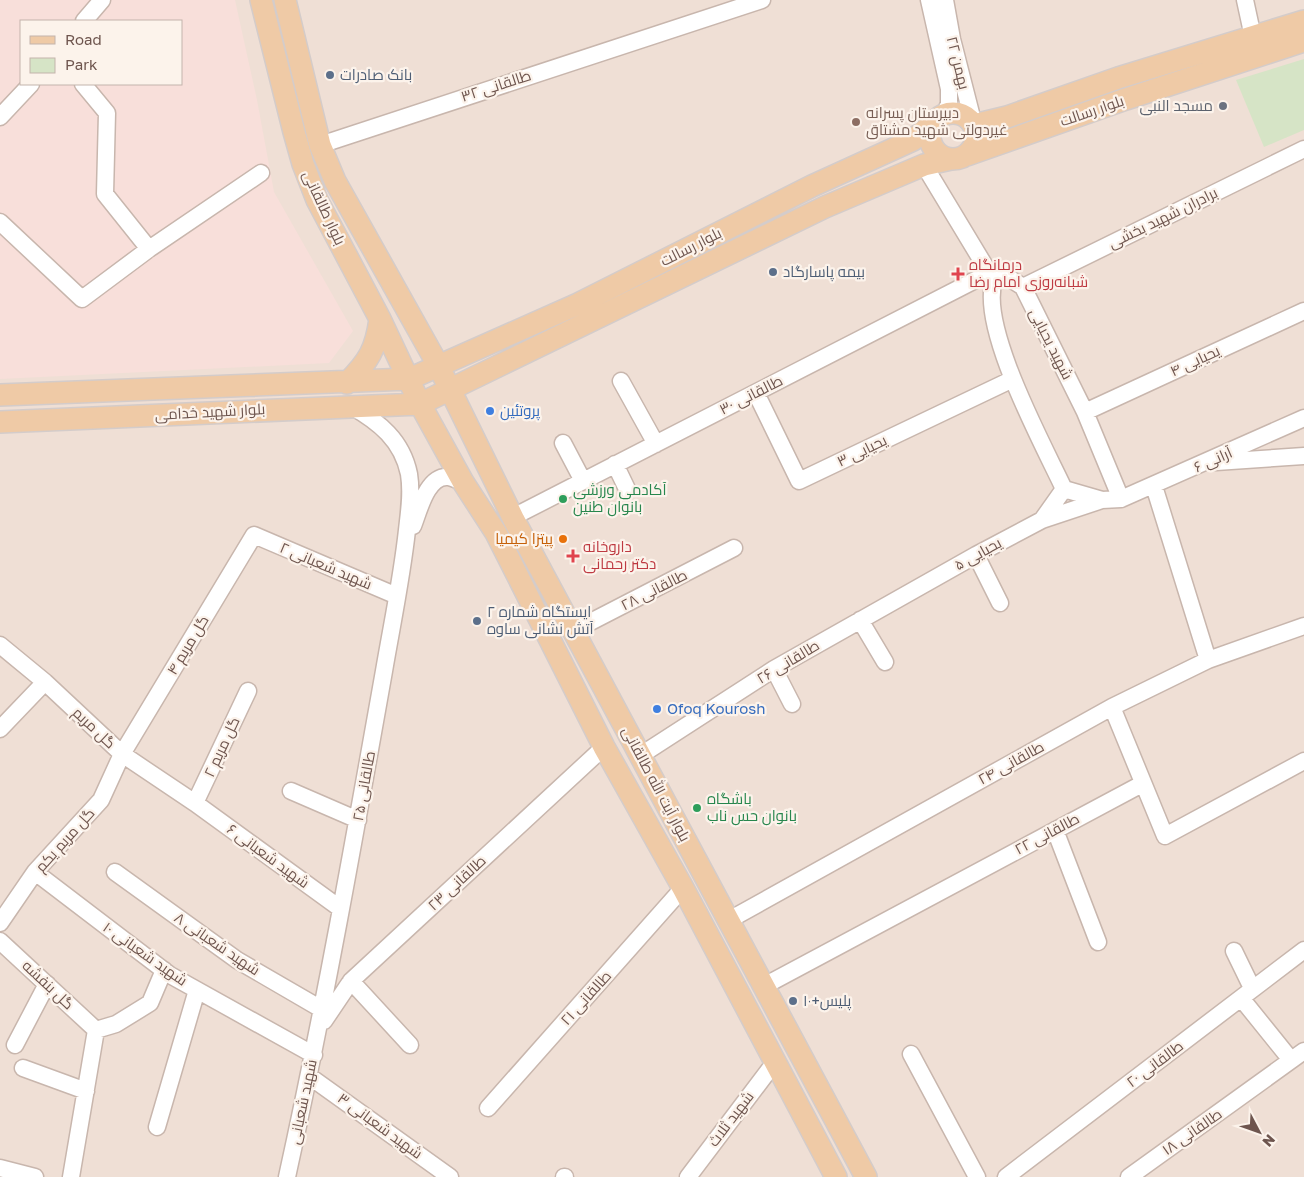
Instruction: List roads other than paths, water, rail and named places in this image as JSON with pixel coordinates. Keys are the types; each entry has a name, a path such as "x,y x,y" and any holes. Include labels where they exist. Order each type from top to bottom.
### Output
{"main road":[{"name":"بلوار طالقانی","path":"261,0 303,164 317,200 380,318 420,404"},
{"name":"بلوار طالقانی","path":"285,0 320,145 335,181 438,365 450,390"},
{"name":"بلوار رسالت","path":"974,125 1007,117 1118,78 1304,21"},
{"name":"بلوار رسالت","path":"420,404 825,207 924,165 959,157 1117,102 1304,41"},
{"path":"957,113 964,116 974,125 976,132 975,145 959,157 938,153 931,140 930,133 941,118 957,113"},
{"name":"بلوار رسالت","path":"409,379 578,304 812,186 912,140 941,118"},
{"path":"347,383 365,366 373,351 380,318"},
{"name":"بلوار شهید خدامی","path":"0,395 347,383 409,379"},
{"name":"بلوار آیت الله طالقانی","path":"450,390 543,575 866,1177"},
{"name":"بلوار آیت الله طالقانی","path":"420,404 496,534 604,747 683,888 836,1177"},
{"name":"بلوار شهید خدامی","path":"0,422 420,404"},
{"path":"523,585 543,575"},
{"path":"775,1062 797,1049"}],"street":[{"path":"85,20 102,0"},
{"name":"طالقانی ۳۲","path":"320,145 762,0"},
{"name":"۲۲ بهمن","path":"928,0 949,89 949,104 941,118"},
{"name":"۲۲ بهمن","path":"944,0 974,125"},
{"path":"1245,0 1253,37"},
{"path":"0,117 30,85"},
{"path":"84,85 107,113 105,194 149,249"},
{"name":"برادران شهید بخشی","path":"1023,287 1304,149"},
{"path":"924,165 991,277 990,292 996,332 1013,379 1064,489 1102,500 1121,500"},
{"path":"0,222 82,299 149,249 261,173"},
{"path":"991,277 1009,278 1023,287"},
{"name":"طالقانی ۳۰","path":"513,517 756,393 991,277"},
{"name":"شهید یحیایی","path":"1023,287 1085,412 1121,500"},
{"name":"یحیایی ۴","path":"1085,412 1304,311"},
{"name":"یحیایی ۳","path":"756,393 799,481 1013,379"},
{"path":"622,381 656,444"},
{"path":"351,406 371,417 389,433 403,452 410,488 405,544"},
{"name":"آرانی ۶","path":"1121,500 1304,418"},
{"path":"563,443 583,481"},
{"path":"1207,462 1304,456"},
{"path":"615,464 627,489"},
{"path":"405,544 426,492 436,480 447,477 464,482"},
{"path":"1154,486 1208,660"},
{"path":"1042,520 1064,489"},
{"name":"یحیایی ۵","path":"860,620 1042,520 1102,500"},
{"name":"شهید شعبانی ۲","path":"254,535 397,596"},
{"name":"گل مریم ۴","path":"122,754 254,535"},
{"name":"طالقانی ۲۵","path":"320,1027 358,820 405,544"},
{"name":"طالقانی ۲۸","path":"573,631 734,548"},
{"path":"976,555 1000,603"},
{"path":"860,620 885,662"},
{"name":"طالقانی ۲۶","path":"641,755 774,669 860,620"},
{"name":"طالقانی ۲۴","path":"728,920 1112,707 1208,660 1304,626"},
{"name":"گل مریم","path":"0,645 45,682 122,754 195,803"},
{"path":"774,669 792,704"},
{"path":"0,729 45,682"},
{"name":"گل مریم ۲","path":"195,803 248,690"},
{"path":"1112,707 1142,784 1165,836 1304,761"},
{"name":"طالقانی ۲۳","path":"320,1027 351,981 604,747"},
{"name":"گل مریم یکم","path":"0,922 35,872 101,800 122,754"},
{"name":"طالقانی ۲۲","path":"764,986 1142,784"},
{"path":"291,791 358,820"},
{"name":"شهید شعبانی ۶","path":"195,803 341,909"},
{"path":"1055,830 1098,942"},
{"name":"شهید شعبانی ۱۰","path":"35,872 164,970 314,1055"},
{"name":"شهید شعبانی ۸","path":"115,872 237,960 323,1010"},
{"name":"طالقانی ۲۱","path":"488,1108 683,888"},
{"name":"گل بنفشه","path":"0,941 96,1030"},
{"name":"طالقانی ۲۰","path":"1006,1177 1304,950"},
{"path":"1234,951 1246,993 1297,1056"},
{"path":"71,1177 96,1030 116,1024 150,1003 164,970"},
{"path":"351,981 410,1044"},
{"path":"15,1046 47,984"},
{"path":"158,1127 197,990"},
{"name":"شهید شعبانی","path":"287,1177 320,1027"},
{"path":"910,1054 977,1177"},
{"name":"طالقانی ۱۸","path":"1135,1175 1297,1056"},
{"name":"شهید ثلاث","path":"688,1177 775,1062"},
{"path":"23,1068 86,1091"},
{"name":"شهید شعبانی ۳","path":"309,1076 450,1177"},
{"path":"0,1168 35,1177"}],"place":[{"name":"بانک صادرات","path":"330,75"},
{"name":"مسجد النبی","path":"1223,106"},
{"name":"دبیرستان پسرانه غیردولتی شهید مشتاق","path":"856,122"},
{"name":"بیمه پاسارگاد","path":"773,272"},
{"name":"درمانگاه شبانه‌روزی امام رضا","path":"958,274"},
{"name":"پروتئین","path":"490,411"},
{"name":"آکادمی ورزشی بانوان طنین","path":"563,499"},
{"name":"پیتزا کیمیا","path":"563,539"},
{"name":"داروخانه دکتر رحمانی","path":"573,556"},
{"name":"ایستگاه شماره ۲ آتش نشانی ساوه","path":"477,621"},
{"name":"Ofoq Kourosh","path":"657,709"},
{"name":"باشگاه بانوان حس ناب","path":"697,808"},
{"name":"پلیس+۱۰","path":"793,1001"}]}
